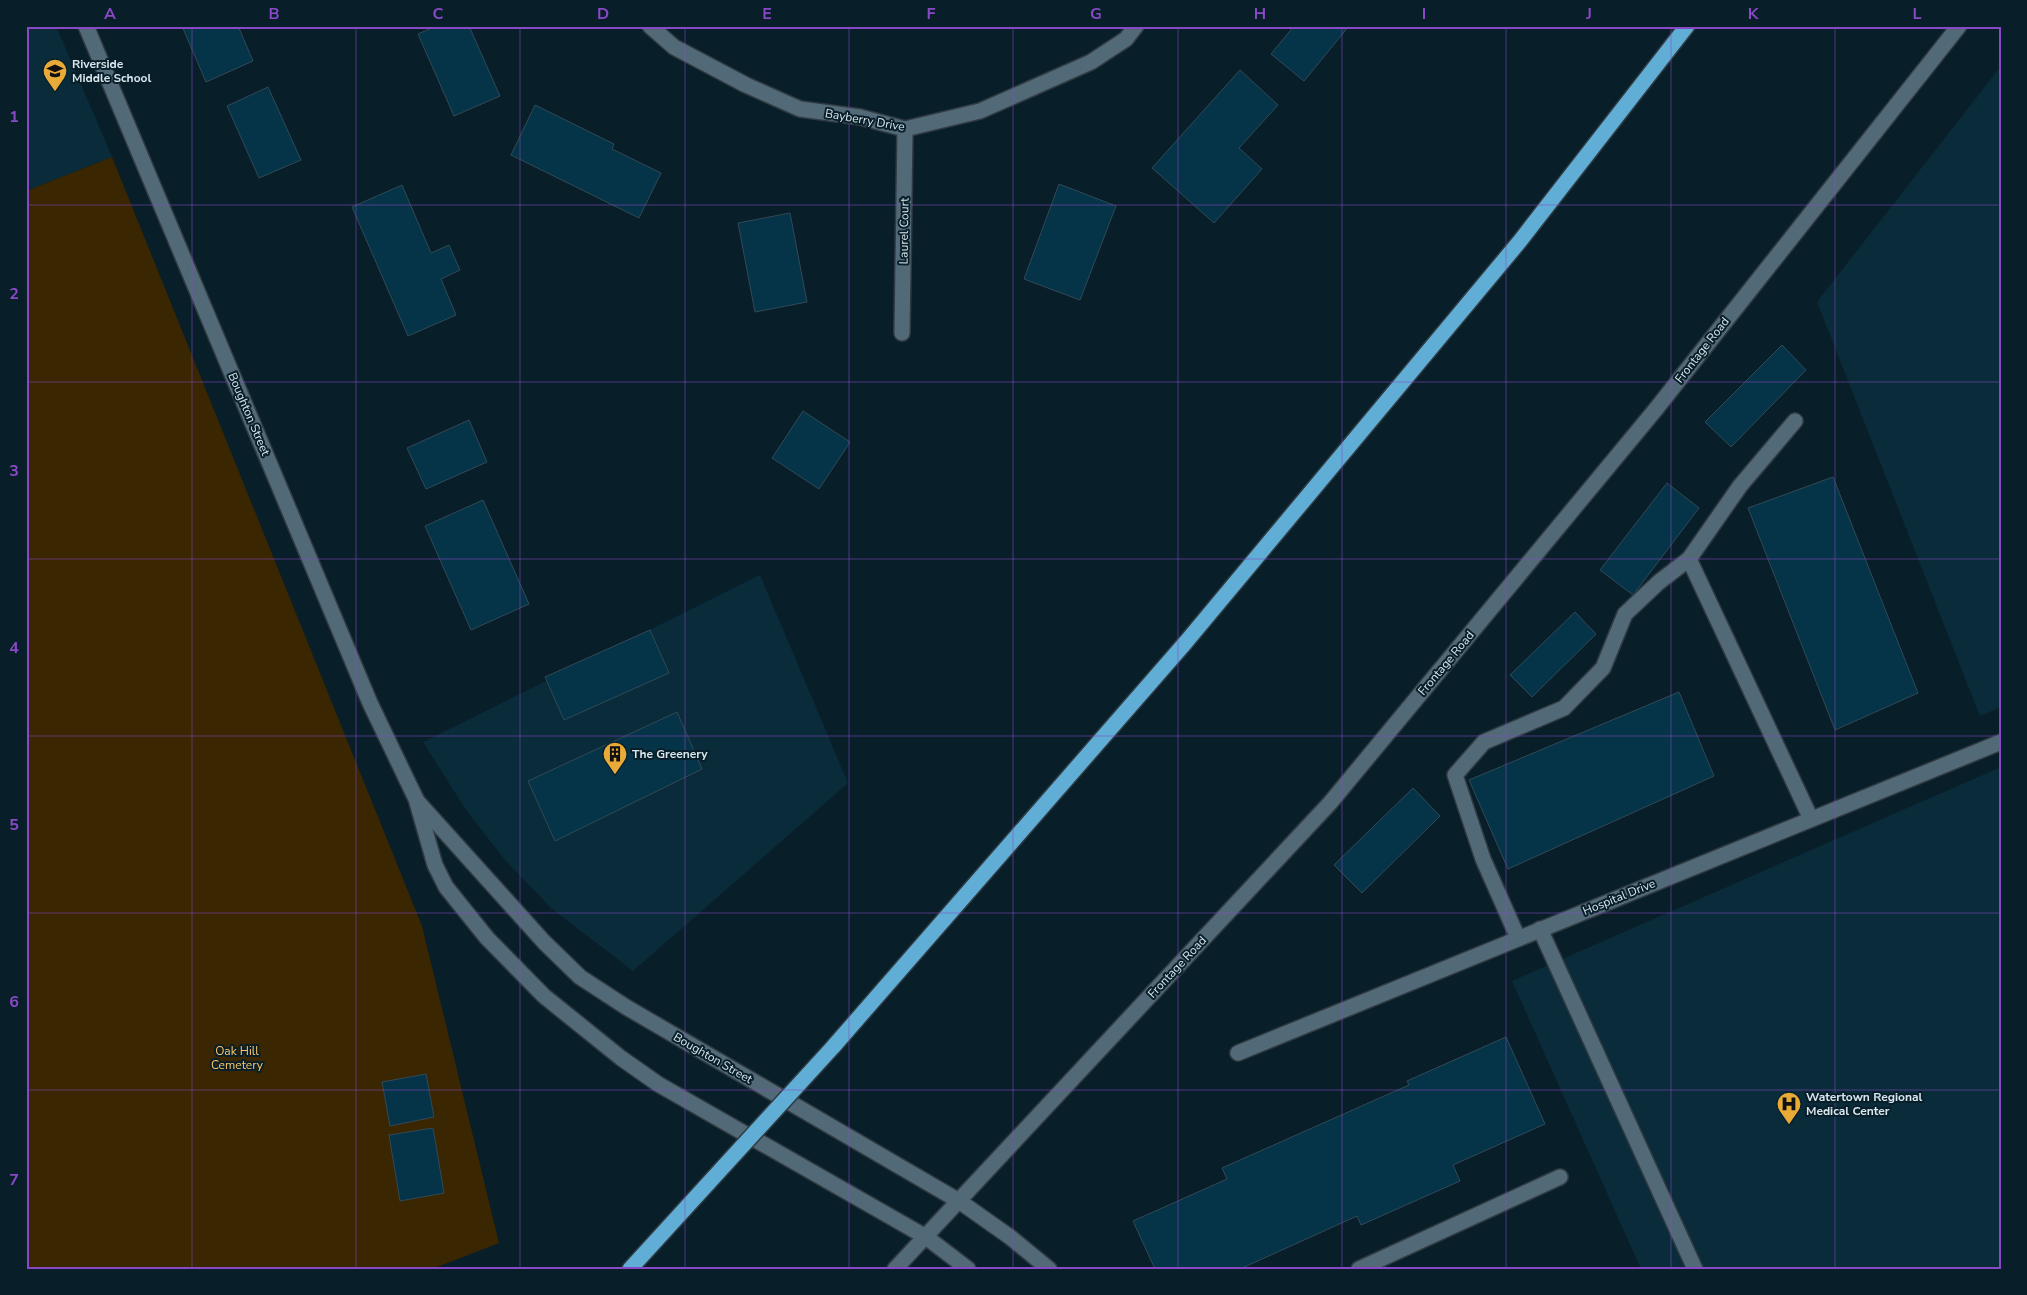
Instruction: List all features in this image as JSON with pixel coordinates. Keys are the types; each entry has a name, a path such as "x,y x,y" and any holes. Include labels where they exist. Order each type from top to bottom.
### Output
{"highway":[{"path":"630,1269 833,1047 1192,634 1520,241 1688,26"}],"street":[{"name":"Boughton Street","path":"86,26 370,703 416,800 435,865 446,887 487,938 544,996 621,1058 658,1084 926,1237 968,1269"},
{"name":"Bayberry Drive","path":"650,26 674,47 746,85 800,109 860,118 905,129 945,121 987,108 1091,62 1126,39 1136,26"},
{"name":"Frontage Road","path":"895,1269 1330,803 1656,409 1959,26"},
{"name":"Laurel Court","path":"902,333 905,129"},
{"path":"1518,938 1483,859 1455,775 1484,742 1564,708 1603,668 1626,614 1659,582 1689,559 1740,486 1795,421"},
{"path":"1689,559 1811,819"},
{"name":"Hospital Drive","path":"1238,1053 1540,928 2001,742"},
{"name":"Boughton Street","path":"416,800 544,942 580,977 626,1007 959,1201 1010,1236 1049,1269"},
{"path":"1540,928 1695,1269"},
{"path":"1359,1269 1560,1177"}],"shaded area":[{"name":"Riverside Middle School","path":"26,26 56,26 112,157 26,191"},
{"path":"2001,66 2001,707 1980,716 1817,302"},
{"path":"760,575 848,783 633,971 552,909 505,860 466,810 423,742"},
{"name":"Watertown Regional Medical Center","path":"2001,767 2001,1269 1641,1269 1512,981"}],"green space":[{"name":"Oak Hill Cemetery","path":"112,157 422,926 499,1243 432,1269 26,1269 26,191"}],"building":[{"path":"182,26 238,26 253,61 206,82"},
{"path":"436,26 469,26 500,96 454,116 418,34"},
{"path":"1294,26 1349,26 1304,81 1271,54"},
{"path":"1240,70 1278,105 1239,148 1262,169 1214,223 1152,168"},
{"path":"268,87 301,160 259,178 227,106"},
{"path":"535,105 614,144 612,149 661,173 639,218 511,155"},
{"path":"1059,184 1116,206 1080,300 1024,279"},
{"path":"402,185 431,253 449,245 460,270 441,279 456,315 408,336 352,207"},
{"path":"790,213 807,302 755,312 738,223"},
{"path":"1782,345 1806,370 1731,447 1705,422"},
{"path":"803,411 850,442 819,489 772,458"},
{"path":"469,420 487,462 426,489 407,448"},
{"path":"1833,477 1918,693 1835,730 1748,508"},
{"path":"1667,483 1699,508 1633,595 1600,570"},
{"path":"483,500 529,604 471,630 425,526"},
{"path":"1575,612 1596,634 1532,697 1510,675"},
{"path":"650,630 669,673 564,720 545,677"},
{"path":"1679,692 1714,776 1508,869 1469,780"},
{"name":"The Greenery","path":"677,712 702,769 555,841 528,781"},
{"path":"1413,788 1440,816 1362,893 1334,865"},
{"path":"1506,1037 1545,1124 1453,1165 1460,1181 1361,1225 1357,1216 1240,1269 1155,1269 1133,1221 1227,1179 1222,1168 1409,1085 1407,1081"},
{"path":"426,1074 434,1117 390,1126 382,1082"},
{"path":"433,1128 444,1193 400,1201 389,1135"}],"place":[{"name":"Riverside Middle School","path":"55,92"},
{"name":"The Greenery","path":"615,775"},
{"name":"Watertown Regional Medical Center","path":"1789,1125"}]}
